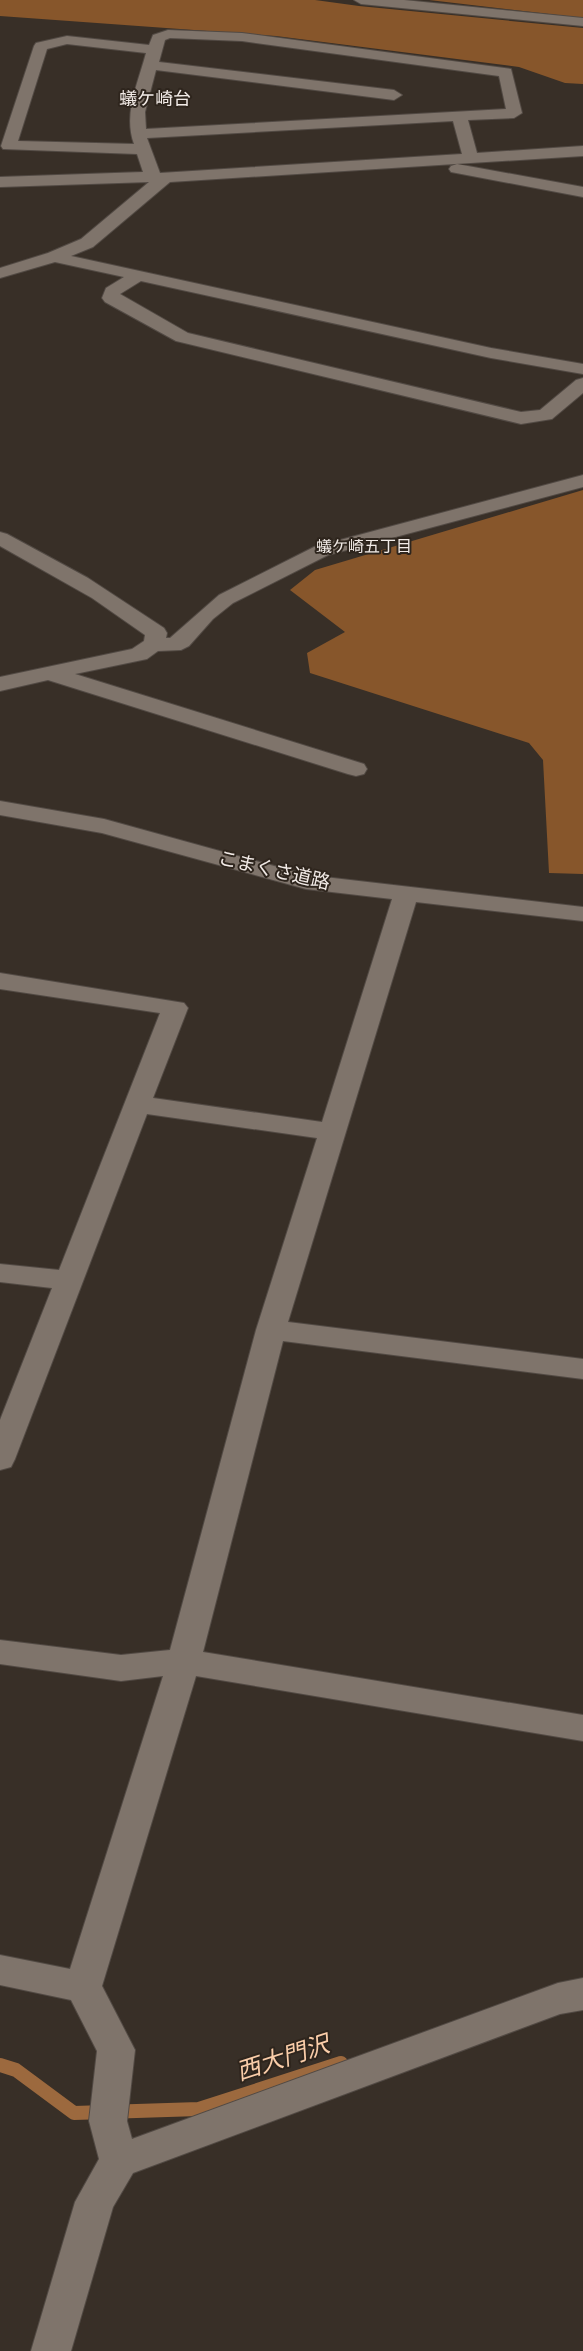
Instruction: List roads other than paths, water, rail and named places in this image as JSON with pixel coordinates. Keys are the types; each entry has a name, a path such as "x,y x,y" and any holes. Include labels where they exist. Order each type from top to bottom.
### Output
{"street":[{"path":"361,0 583,22"},
{"path":"138,134 514,112 506,72 242,36 168,34 158,38 137,112 138,134 158,178"},
{"path":"144,149 9,146 41,46 67,40 152,58 394,95"},
{"path":"392,57 396,120"},
{"path":"459,116 471,158"},
{"path":"0,182 158,178 190,174 583,152"},
{"path":"493,156 491,169 497,176"},
{"path":"413,161 583,192"},
{"path":"15,167 55,180"},
{"path":"0,274 87,243 158,178"},
{"path":"54,256 491,353 583,369"},
{"path":"138,276 112,292 111,298 182,337 521,418 546,416 583,384"},
{"path":"0,684 139,654 154,644 173,645 181,641 206,615 226,599 321,552 583,481"},
{"path":"0,538 84,582 127,611 156,633 154,644"},
{"path":"47,673 356,769"},
{"name":"こまくさ道路","path":"0,808 104,826 306,882 583,914"},
{"path":"118,2161 108,2121 116,2050 83,1987 184,1661 270,1330 406,894"},
{"path":"0,981 175,1008 0,1459"},
{"path":"137,1104 333,1132"},
{"path":"0,1273 69,1281"},
{"path":"270,1330 583,1368"},
{"path":"0,1652 121,1668 184,1661 583,1728"},
{"path":"0,1970 83,1987"},
{"path":"51,2351 95,2202 118,2161 558,1999 583,1994"}],"waterway":[{"name":"西大門沢","path":"0,2065 16,2070 74,2113 199,2109 341,2063"}],"district":[{"name":"蟻ケ崎台","path":"155,100"},
{"name":"蟻ケ崎五丁目","path":"364,547"}]}
